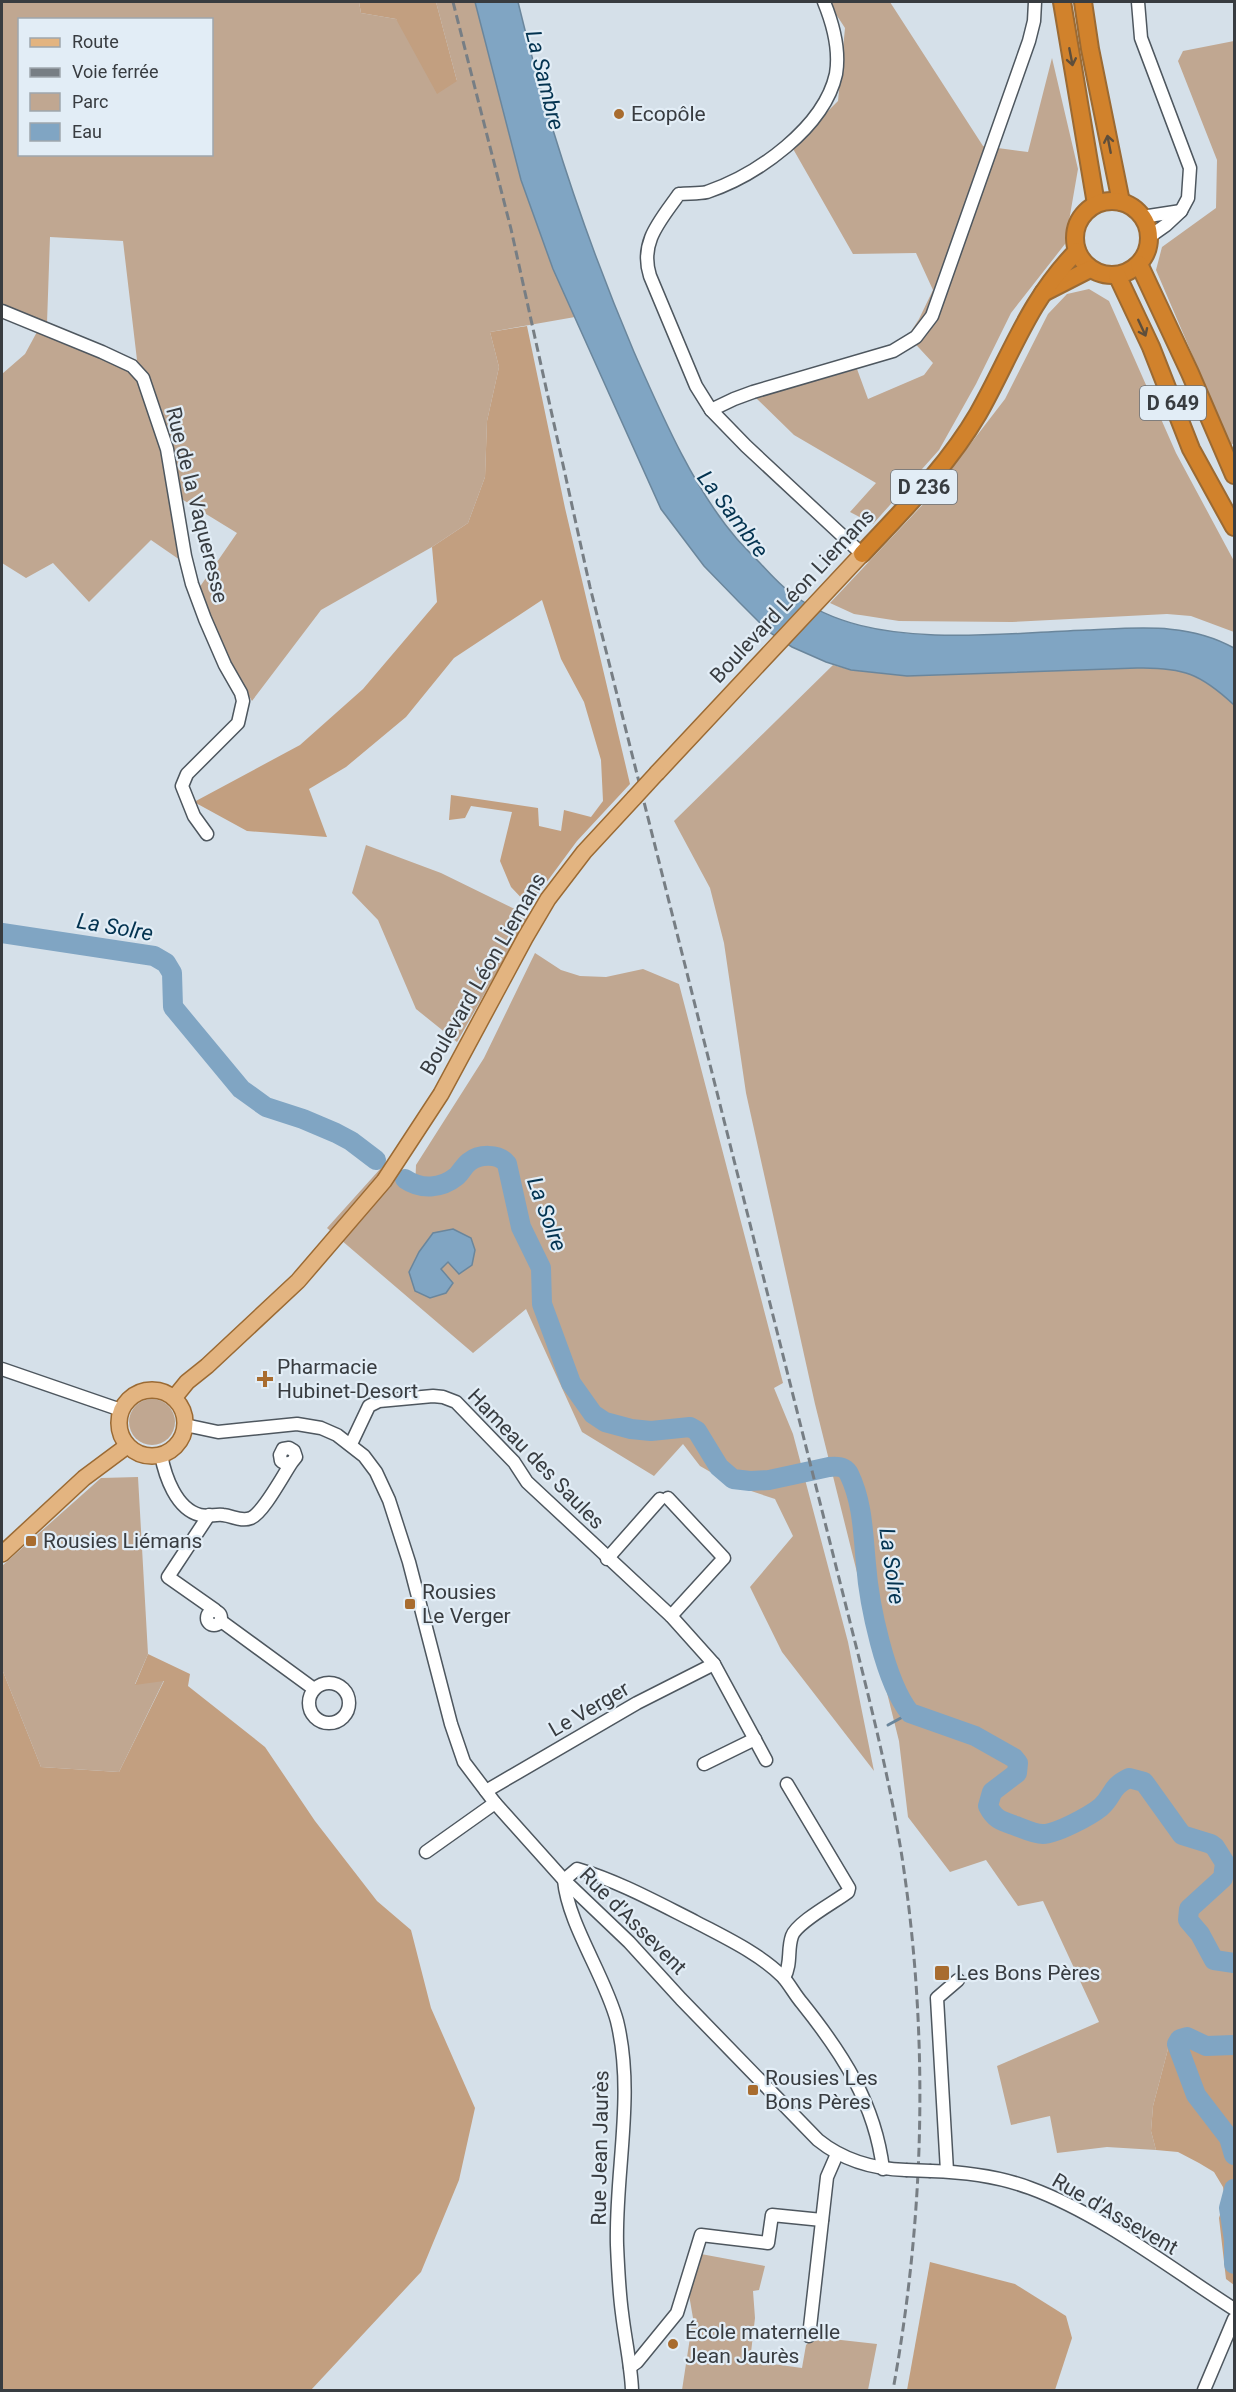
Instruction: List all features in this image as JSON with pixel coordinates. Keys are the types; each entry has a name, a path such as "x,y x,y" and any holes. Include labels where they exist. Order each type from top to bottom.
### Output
{"highway":[{"path":"1062,2 1096,204"},
{"path":"1083,2 1120,202"},
{"path":"1120,202 1131,206 1146,222 1149,237 1145,255 1139,264 1129,272 1108,276 1090,269 1077,251 1074,240 1080,219 1087,210 1096,204 1120,202"},
{"name":"D 236","path":"1042,293 1055,273 1077,251"},
{"name":"D 649","path":"1139,264 1234,475"},
{"path":"1042,293 1090,269"},
{"name":"D 649","path":"1117,275 1151,347 1191,449 1234,527"},
{"name":"Boulevard Léon Liemans","path":"862,554 928,483 978,412 1021,327 1042,293"}],"main road":[{"name":"Boulevard Léon Liemans","path":"174,1398 187,1382 298,1281 384,1181 441,1094 548,899 584,852 862,554"},
{"path":"146,1390 160,1390 174,1398 181,1407 185,1425 182,1439 177,1446 161,1455 142,1455 128,1446 119,1430 121,1410 130,1397 146,1390"},
{"path":"2,1554 84,1478 128,1446"}],"street":[{"path":"824,2 830,17 837,57 836,73 824,106 793,140 740,176 705,192 679,194 648,243 646,260 650,276 696,386 711,410 746,446 862,554"},
{"path":"711,410 743,396 893,351 909,343 927,324 1029,41 1034,21 1035,2"},
{"path":"1138,2 1141,38 1190,168 1188,198 1181,211 1149,237"},
{"path":"1142,218 1181,211"},
{"name":"Rue de la Vaqueresse","path":"2,311 132,366 143,378 167,448 183,546 192,584 225,665 243,701 238,723 187,774 182,786 194,816 207,834"},
{"path":"2,1369 121,1410"},
{"name":"Hameau des Saules","path":"351,1444 369,1406 378,1401 433,1396 456,1402 514,1462 527,1482 607,1559"},
{"name":"Rue d'Assevent","path":"185,1425 218,1432 278,1424 321,1428 351,1444 376,1472 389,1500 413,1575 459,1753 495,1803 564,1880 629,1942 818,2140 837,2154 858,2163 883,2169 948,2171 1002,2180 1053,2198 1105,2225 1234,2309"},
{"path":"161,1455 165,1476 177,1497 196,1513 224,1515 245,1520 253,1517 292,1462"},
{"path":"671,1616 724,1558 664,1499 607,1559 671,1616 714,1664 766,1760"},
{"path":"209,1515 168,1577 314,1689"},
{"name":"Le Verger","path":"486,1791 637,1703 714,1664"},
{"path":"704,1764 755,1739"},
{"path":"784,1978 789,1967 792,1935 801,1925 848,1893 849,1888 787,1784"},
{"path":"426,1852 495,1803"},
{"path":"564,1880 577,1869 598,1876 714,1931 766,1963 784,1978 857,2081 877,2131 883,2169"},
{"name":"Rue Jean Jaurès","path":"564,1880 572,1909 616,2021 620,2041 624,2096 617,2243 622,2312 632,2391"},
{"path":"948,2171 937,1998 958,1980"},
{"path":"809,2336 827,2177 837,2154"},
{"path":"630,2367 637,2362 677,2313 701,2235 768,2243 772,2215 822,2220"},
{"path":"1204,2391 1234,2319"}],"green space":[{"path":"2,2 359,2 361,13 396,19 457,81 436,2 475,2 521,180 553,269 575,317 490,332 499,367 487,421 485,477 468,523 432,547 321,610 252,701 218,644 199,588 237,533 180,498 180,560 151,540 89,602 53,563 26,578 2,563 2,374 25,354 38,330 137,360 123,241 50,237 47,323 2,307"},
{"path":"828,2 890,2 983,146 1028,152 1052,58 1078,169 1065,244 1011,313 976,384 939,450 873,524 850,512 876,483 794,435 756,398 857,369 868,399 924,375 933,363 908,336 933,290 916,253 853,254 792,147 838,101 845,28"},
{"path":"1234,41 1234,443 1231,445 1156,270 1162,247 1216,208 1217,160 1178,61 1183,51"},
{"path":"1089,289 1109,301 1176,453 1234,561 1234,632 1191,616 1167,614 1012,622 899,621 854,614 830,603 928,499 1005,399 1048,314 1067,294"},
{"path":"833,665 851,670 907,676 1161,667 1201,679 1218,690 1234,705 1234,2047 1204,2049 1173,2044 1168,2049 1153,2106 1151,2131 1156,2150 1107,2147 1057,2153 1050,2116 1011,2125 997,2066 1099,2022 1043,1901 1018,1906 986,1860 950,1872 908,1817 899,1741 815,1404 746,1093 724,943 710,888 674,821"},
{"path":"366,845 441,873 529,916 457,1042 416,1009 378,920 352,893"},
{"path":"535,953 561,970 580,976 606,977 643,969 679,984 783,1383 774,1388 793,1434 848,1642 874,1771 782,1652 750,1587 793,1536 775,1499 733,1485 700,1466 683,1444 654,1476 582,1432 526,1309 473,1353 327,1228 381,1168 415,1191 416,1165 484,1058"},
{"path":"152,1399 161,1400 169,1405 174,1413 174,1431 169,1439 161,1444 152,1445 143,1444 135,1439 130,1431 129,1422 130,1413 135,1405 143,1400"},
{"path":"138,1477 148,1654 135,1684 164,1680 119,1772 41,1767 2,1669 2,1566 101,1478"},
{"path":"701,2254 765,2266 759,2290 753,2291 755,2318 750,2361 802,2368 806,2345 814,2337 877,2344 868,2390 682,2390 693,2318 688,2289"}],"shaded area":[{"path":"359,2 436,2 457,81 437,94 396,19 361,13"},
{"path":"527,326 565,508 630,784 577,841 529,906 511,887 500,861 512,812 471,806 465,818 449,820 451,795 538,808 539,826 561,831 564,810 591,817 603,801 601,760 584,702 561,659 542,600 454,658 406,717 346,767 309,789 327,837 247,831 194,802 300,745 363,689 437,602 432,547 468,523 485,477 487,421 499,367 490,332"},
{"path":"148,1654 190,1674 188,1686 265,1747 315,1821 377,1901 411,1930 431,2008 475,2108 459,2180 421,2272 311,2390 2,2390 2,1669 41,1767 119,1772 164,1681 135,1685"},
{"path":"1173,2044 1204,2050 1234,2047 1234,2285 1226,2279 1219,2218 1225,2199 1223,2187 1214,2172 1199,2163 1178,2152 1156,2150 1151,2131 1153,2106 1168,2049"},
{"path":"930,2262 1015,2284 1066,2316 1072,2338 1055,2390 907,2390"}],"water":[{"path":"475,2 518,2 529,47 569,180 616,309 655,400 706,497 737,539 779,583 808,605 825,613 860,625 897,632 973,635 1162,628 1199,634 1234,648 1234,705 1201,679 1167,669 1137,668 907,676 851,670 792,647 769,632 704,566 661,509 553,269 521,180"},
{"path":"453,1229 471,1238 475,1250 472,1265 459,1274 448,1262 441,1269 453,1283 446,1293 430,1298 415,1291 409,1272 419,1252 433,1233"}],"waterway":[{"name":"La Solre","path":"2,933 154,956 166,963 172,973 173,1007 241,1089 266,1107 336,1133 376,1160"},
{"name":"La Solre","path":"405,1179 418,1185 438,1186 457,1176 469,1162 478,1157 494,1156 507,1164 521,1227 541,1268 542,1304 571,1383 593,1414 605,1422 631,1429 651,1431 690,1427 697,1431 719,1467 733,1479 769,1480 829,1467 845,1469 854,1485 860,1507 868,1581 880,1642 893,1682 910,1713 975,1736 1014,1758 1018,1763 1017,1773 992,1792 988,1806 999,1819 1033,1832 1049,1833 1081,1819 1101,1807 1115,1788 1129,1778 1144,1782 1182,1835 1211,1844 1225,1863 1223,1878 1189,1909 1188,1920 1200,1934 1214,1960 1234,1963"},
{"path":"888,1725 910,1713"},
{"name":"La Solre","path":"1234,2045 1206,2046 1187,2037 1180,2039 1177,2044 1196,2095 1229,2138 1234,2155"},
{"name":"La Solre","path":"1234,2189 1229,2208 1234,2240 1234,2264"}],"railway":[{"path":"453,2 511,229 590,587 863,1674 897,1826 911,1924 919,2057 920,2124 912,2258 893,2390"}],"place":[{"name":"Ecopôle","path":"619,114"},
{"name":"Pharmacie Hubinet-Desort","path":"265,1379"},
{"name":"Rousies Liémans","path":"31,1541"},
{"name":"Rousies Le Verger","path":"410,1604"},
{"name":"Les Bons Pères","path":"942,1973"},
{"name":"Rousies Les Bons Pères","path":"753,2090"},
{"name":"École maternelle Jean Jaurès","path":"673,2344"}],"water label":[{"name":"La Sambre","path":"545,80"},
{"name":"La Sambre","path":"733,514"}]}
